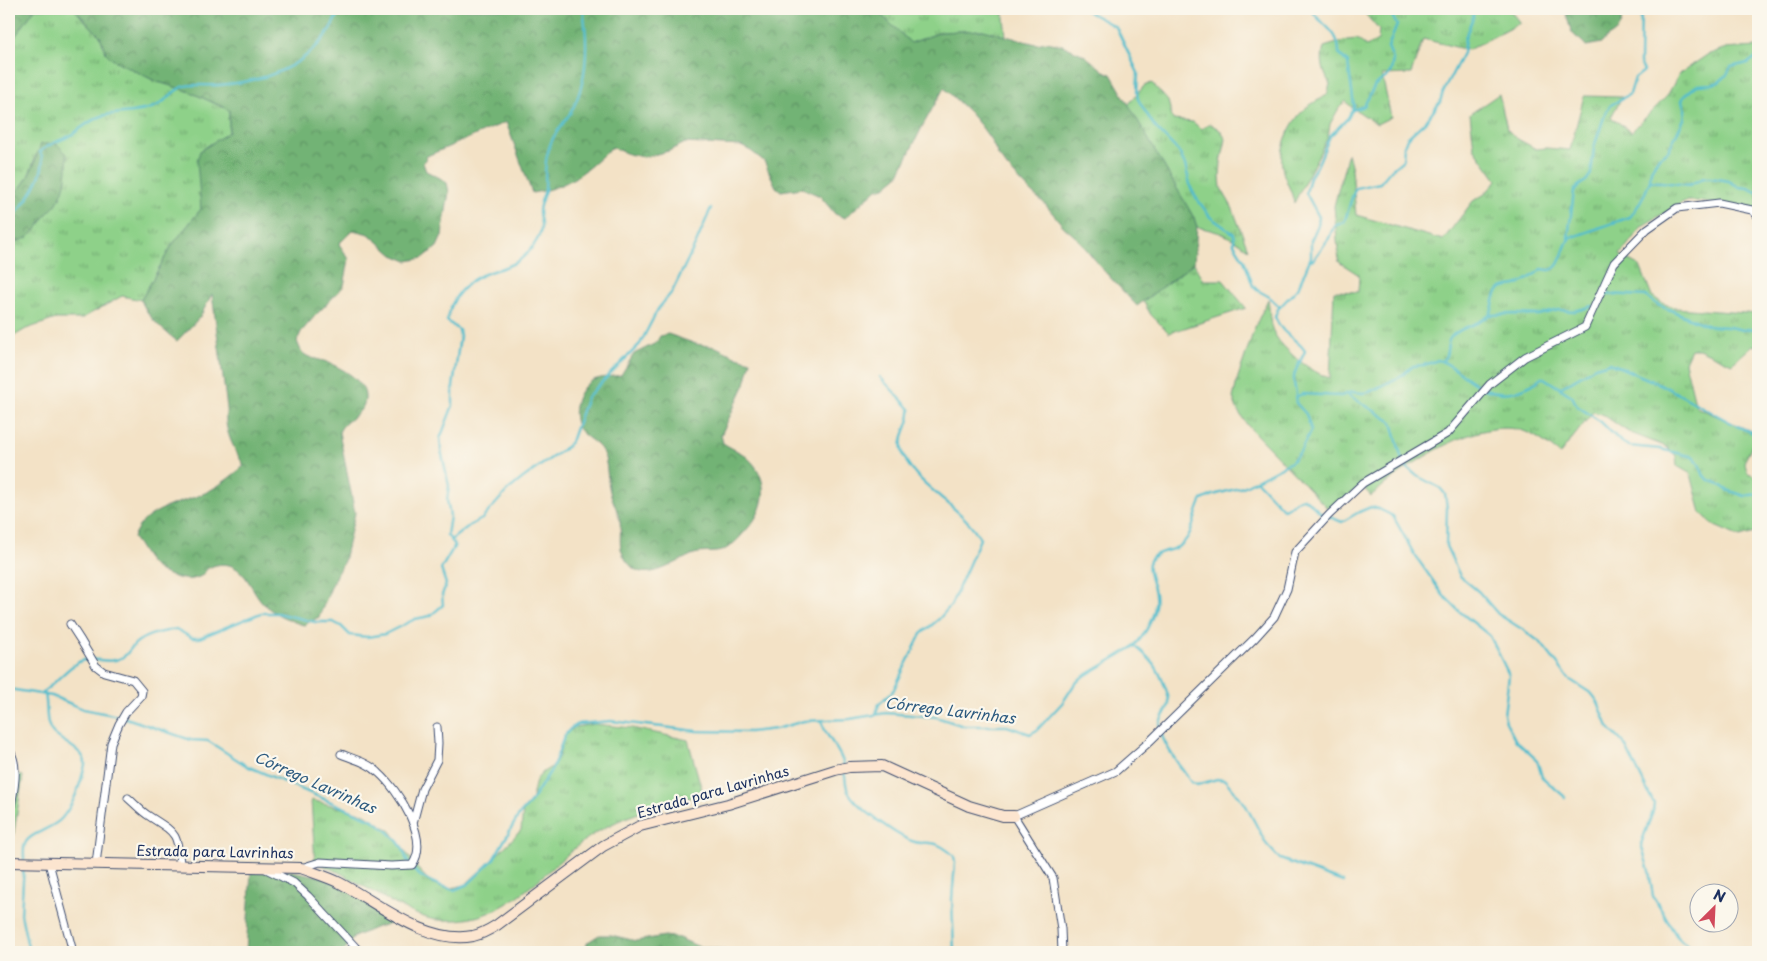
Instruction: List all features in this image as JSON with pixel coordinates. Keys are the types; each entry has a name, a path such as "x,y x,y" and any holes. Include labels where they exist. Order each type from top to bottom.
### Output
{"street":[{"path":"1062,952 1061,929 1053,878 1014,816 1116,771 1148,743 1274,617 1287,589 1294,552 1329,515 1363,483 1448,434 1490,384 1525,357 1585,327 1614,263 1647,229 1677,208 1719,203 1752,210 1758,216"},
{"path":"70,624 96,666 104,672 133,680 142,691 141,696 126,712 111,743 96,864"},
{"path":"413,823 422,789 436,760 437,726"},
{"path":"9,749 16,767 9,821"},
{"path":"301,868 320,862 391,866 412,864 416,856 417,848 413,823 404,805 378,772 367,764 341,754"},
{"name":"Estrada para Lavrinhas","path":"9,862 301,868 321,874 339,883 394,916 422,929 451,936 472,936 484,933 497,926 603,846 640,826 728,804 835,770 849,767 882,766 969,806 1002,816 1014,816"},
{"path":"128,798 144,813 171,831 178,845 180,865"},
{"path":"49,863 73,952"},
{"path":"261,867 281,876 301,889 360,952"}],"green space":[{"path":"9,9 35,9 9,45"},
{"path":"35,9 74,9 100,36 106,53 112,59 155,81 188,91 229,110 229,132 200,151 201,209 172,245 141,300 122,296 81,319 56,319 26,329 9,339 9,242 11,243 46,215 57,203 36,155 23,184 9,195 9,45"},
{"path":"74,9 875,9 911,43 941,32 983,30 1036,44 1046,42 1062,45 1084,55 1104,71 1111,74 1194,218 1197,227 1194,263 1137,306 1104,271 1078,239 1064,227 1044,203 1008,168 981,126 944,88 898,176 885,187 877,189 845,218 835,214 820,196 802,188 781,191 776,187 764,161 741,146 685,143 669,151 644,157 628,154 612,147 576,177 557,187 532,193 506,122 427,156 423,163 426,171 447,183 449,192 442,236 437,247 423,258 407,261 393,255 369,234 353,230 339,244 349,259 344,286 301,332 297,341 304,354 327,362 348,373 360,383 365,396 362,408 344,424 339,432 355,513 344,561 336,575 319,617 304,625 272,611 260,599 242,573 232,566 216,565 207,569 202,576 193,579 180,579 160,571 150,563 133,538 138,528 155,513 209,491 244,466 230,438 226,423 227,408 212,294 200,317 177,341 152,318 141,300 172,245 201,209 197,161 200,151 229,132 229,110 188,91 155,81 112,59 106,53 100,36"},
{"path":"875,9 1003,9 1006,36 983,30 941,32 911,43"},
{"path":"1361,9 1509,9 1520,23 1468,50 1423,39 1411,74 1382,75 1391,117 1377,124 1350,106 1346,101 1339,108 1330,124 1328,137 1294,203 1282,166 1285,142 1301,112 1327,95 1330,84 1323,66 1324,47 1357,39 1366,46 1378,40 1379,30"},
{"path":"1564,9 1624,9 1620,24 1613,34 1602,43 1586,46 1572,33"},
{"path":"1758,47 1758,214 1752,211 1697,201 1685,201 1642,226 1620,255 1640,266 1652,296 1662,303 1675,308 1758,314 1758,347 1753,345 1732,364 1699,349 1691,349 1685,362 1696,407 1758,434 1744,462 1748,473 1758,477 1758,532 1740,537 1715,526 1701,513 1691,474 1677,466 1676,456 1667,447 1628,432 1602,414 1593,412 1560,454 1536,437 1520,430 1502,428 1482,431 1461,438 1421,459 1371,496 1361,485 1330,511 1248,426 1238,411 1233,398 1255,327 1268,299 1271,324 1277,338 1306,366 1330,378 1334,291 1358,292 1359,275 1339,262 1334,206 1348,153 1352,169 1356,215 1443,240 1473,201 1485,194 1497,180 1474,148 1470,114 1499,94 1507,129 1516,138 1536,149 1570,150 1584,96 1622,97 1611,117 1631,132 1667,96 1679,74 1707,55 1723,49"},
{"path":"1152,83 1168,101 1173,120 1193,122 1201,129 1210,124 1219,129 1226,139 1221,162 1221,188 1232,207 1248,249 1224,235 1197,227 1194,218 1128,105 1144,86"},
{"path":"41,144 57,144 67,154 67,173 64,186 57,203 32,234 24,239 10,243 9,195 16,192 26,181"},
{"path":"1194,263 1203,280 1223,280 1246,308 1169,333 1151,315 1143,301"},
{"path":"668,334 696,344 716,347 751,361 745,384 721,435 723,443 743,454 758,470 762,479 763,499 756,518 728,548 717,552 694,554 661,570 643,572 636,570 629,564 622,553 620,521 609,488 605,458 600,448 578,428 574,410 580,392 588,383 599,378 621,375 634,354 656,343 660,336"},
{"path":"594,724 632,728 688,740 703,794 641,812 606,827 570,852 519,896 500,908 480,916 457,920 434,920 417,915 344,875 315,862 311,800 365,814 391,831 417,868 431,883 447,889 465,885 521,830 523,810 531,801 536,780 543,772 553,766 559,756 566,733 576,727"},
{"path":"9,772 23,776 11,851 9,851"},
{"path":"251,871 292,871 328,878 398,922 377,927 354,937 343,952 246,952"},
{"path":"599,935 611,935 636,941 665,936 679,938 697,946 733,952 583,952 588,942"}],"waterway":[{"path":"9,219 21,207 34,188 42,168 40,152 48,146 73,134 102,116 141,111 154,107 181,87 239,83 275,73 292,65 320,43 340,9"},
{"path":"41,693 78,662 89,659 108,661 118,659 125,656 140,640 165,631 176,629 192,638 199,638 261,613 277,613 315,622 333,622 341,626 350,635 367,637 385,634 415,619 430,616 443,605 442,595 446,584 441,569 455,545 447,535 450,516 447,500 449,486 440,439 453,405 453,387 460,336 459,330 447,321 449,312 456,297 467,284 482,275 521,259 539,237 541,230 539,209 545,190 549,148 554,136 572,110 584,73 586,34 583,9"},
{"path":"1083,9 1116,27 1138,73 1137,93 1143,108 1155,127 1179,152 1185,165 1191,188 1210,217 1234,234 1234,244 1244,260 1253,286 1280,307"},
{"path":"1286,9 1292,9"},
{"name":"Córrego Lavrinhas","path":"9,689 52,696 83,709 123,717 191,740 208,741 247,766 373,820 389,832 399,843 414,871 430,881 454,890 468,884 493,860 519,815 530,803 553,767 564,737 570,729 578,724 611,721 697,731 750,732 776,729 804,721 850,719 886,713 936,717 964,726 1007,726 1030,734 1037,730 1063,702 1081,678 1132,648 1137,643 1147,629 1155,605 1149,563 1155,555 1181,545 1189,535 1202,500 1243,487 1291,462 1300,452 1311,430 1306,414 1296,403 1294,381 1295,371 1305,351 1282,329 1275,317 1278,309 1298,288 1311,257 1311,240 1318,225 1319,217 1306,193 1310,177 1330,136 1348,118 1354,106 1348,63 1339,54 1336,39 1330,29 1311,9"},
{"path":"1353,110 1364,106 1375,85 1388,76 1391,71 1393,59 1388,47 1397,25 1391,14 1401,14 1402,9"},
{"path":"1310,260 1314,259 1329,238 1334,226 1344,222 1356,188 1380,183 1403,160 1404,146 1407,138 1427,120 1440,102 1443,92 1463,53 1465,38 1473,17 1473,9"},
{"path":"1568,238 1574,191 1591,174 1594,147 1606,111 1611,105 1630,94 1635,78 1644,71 1640,63 1641,9"},
{"name":"Córrego Lavrinhas","path":"1442,361 1446,356 1451,337 1459,330 1488,316 1492,311 1496,294 1500,289 1523,282 1542,269 1550,270 1554,268 1560,261 1570,238 1630,217 1645,193 1650,181 1651,170 1659,157 1668,151 1684,119 1685,110 1682,101 1684,96 1697,85 1719,82 1726,76 1731,67 1748,63 1758,56"},
{"path":"1650,181 1689,185 1704,178 1711,178 1729,181 1739,187 1748,188 1758,193"},
{"path":"451,540 470,525 482,519 507,491 523,478 568,446 587,397 640,344 658,309 672,292 711,208"},
{"path":"1598,303 1608,294 1646,296 1658,305 1709,326 1743,330 1758,326"},
{"path":"1489,315 1538,315 1559,310 1575,311 1593,306"},
{"path":"1298,396 1302,394 1341,396 1352,392 1369,392 1400,377 1413,366 1424,365 1438,360 1449,365 1478,386 1500,393 1516,391 1544,378 1572,396 1577,406 1601,422 1621,442 1629,446 1660,449 1694,457 1704,476 1709,480 1727,490 1745,496 1758,494"},
{"path":"1560,388 1595,367 1610,363 1662,385 1737,426 1758,435"},
{"path":"876,714 879,704 893,691 921,634 939,619 951,605 980,539 963,517 926,484 907,462 902,450 902,439 909,419 910,409 880,377"},
{"path":"1347,394 1392,422 1403,464 1417,476 1440,488 1445,494 1447,508 1446,546 1460,576 1479,592 1498,614 1541,643 1569,679 1592,694 1598,702 1608,727 1625,745 1654,804 1641,844 1649,871 1653,896 1676,935 1699,952"},
{"path":"1256,480 1283,509 1304,498 1321,513 1342,522 1371,507 1393,516 1414,554 1443,595 1459,611 1490,636 1509,675 1504,715 1506,722 1516,741 1537,760 1542,777 1565,797"},
{"path":"1135,646 1154,665 1168,694 1169,704 1161,719 1160,729 1169,749 1191,782 1197,785 1217,779 1225,780 1245,804 1267,845 1280,859 1343,882"},
{"path":"24,859 24,847 27,840 58,822 67,812 76,793 85,765 82,755 50,729 47,719 45,694"},
{"path":"821,720 844,765"},
{"path":"844,771 847,788 853,799 879,821 899,835 917,843 936,844 954,856 952,899 954,952"},
{"path":"24,865 21,914 29,952"}]}
